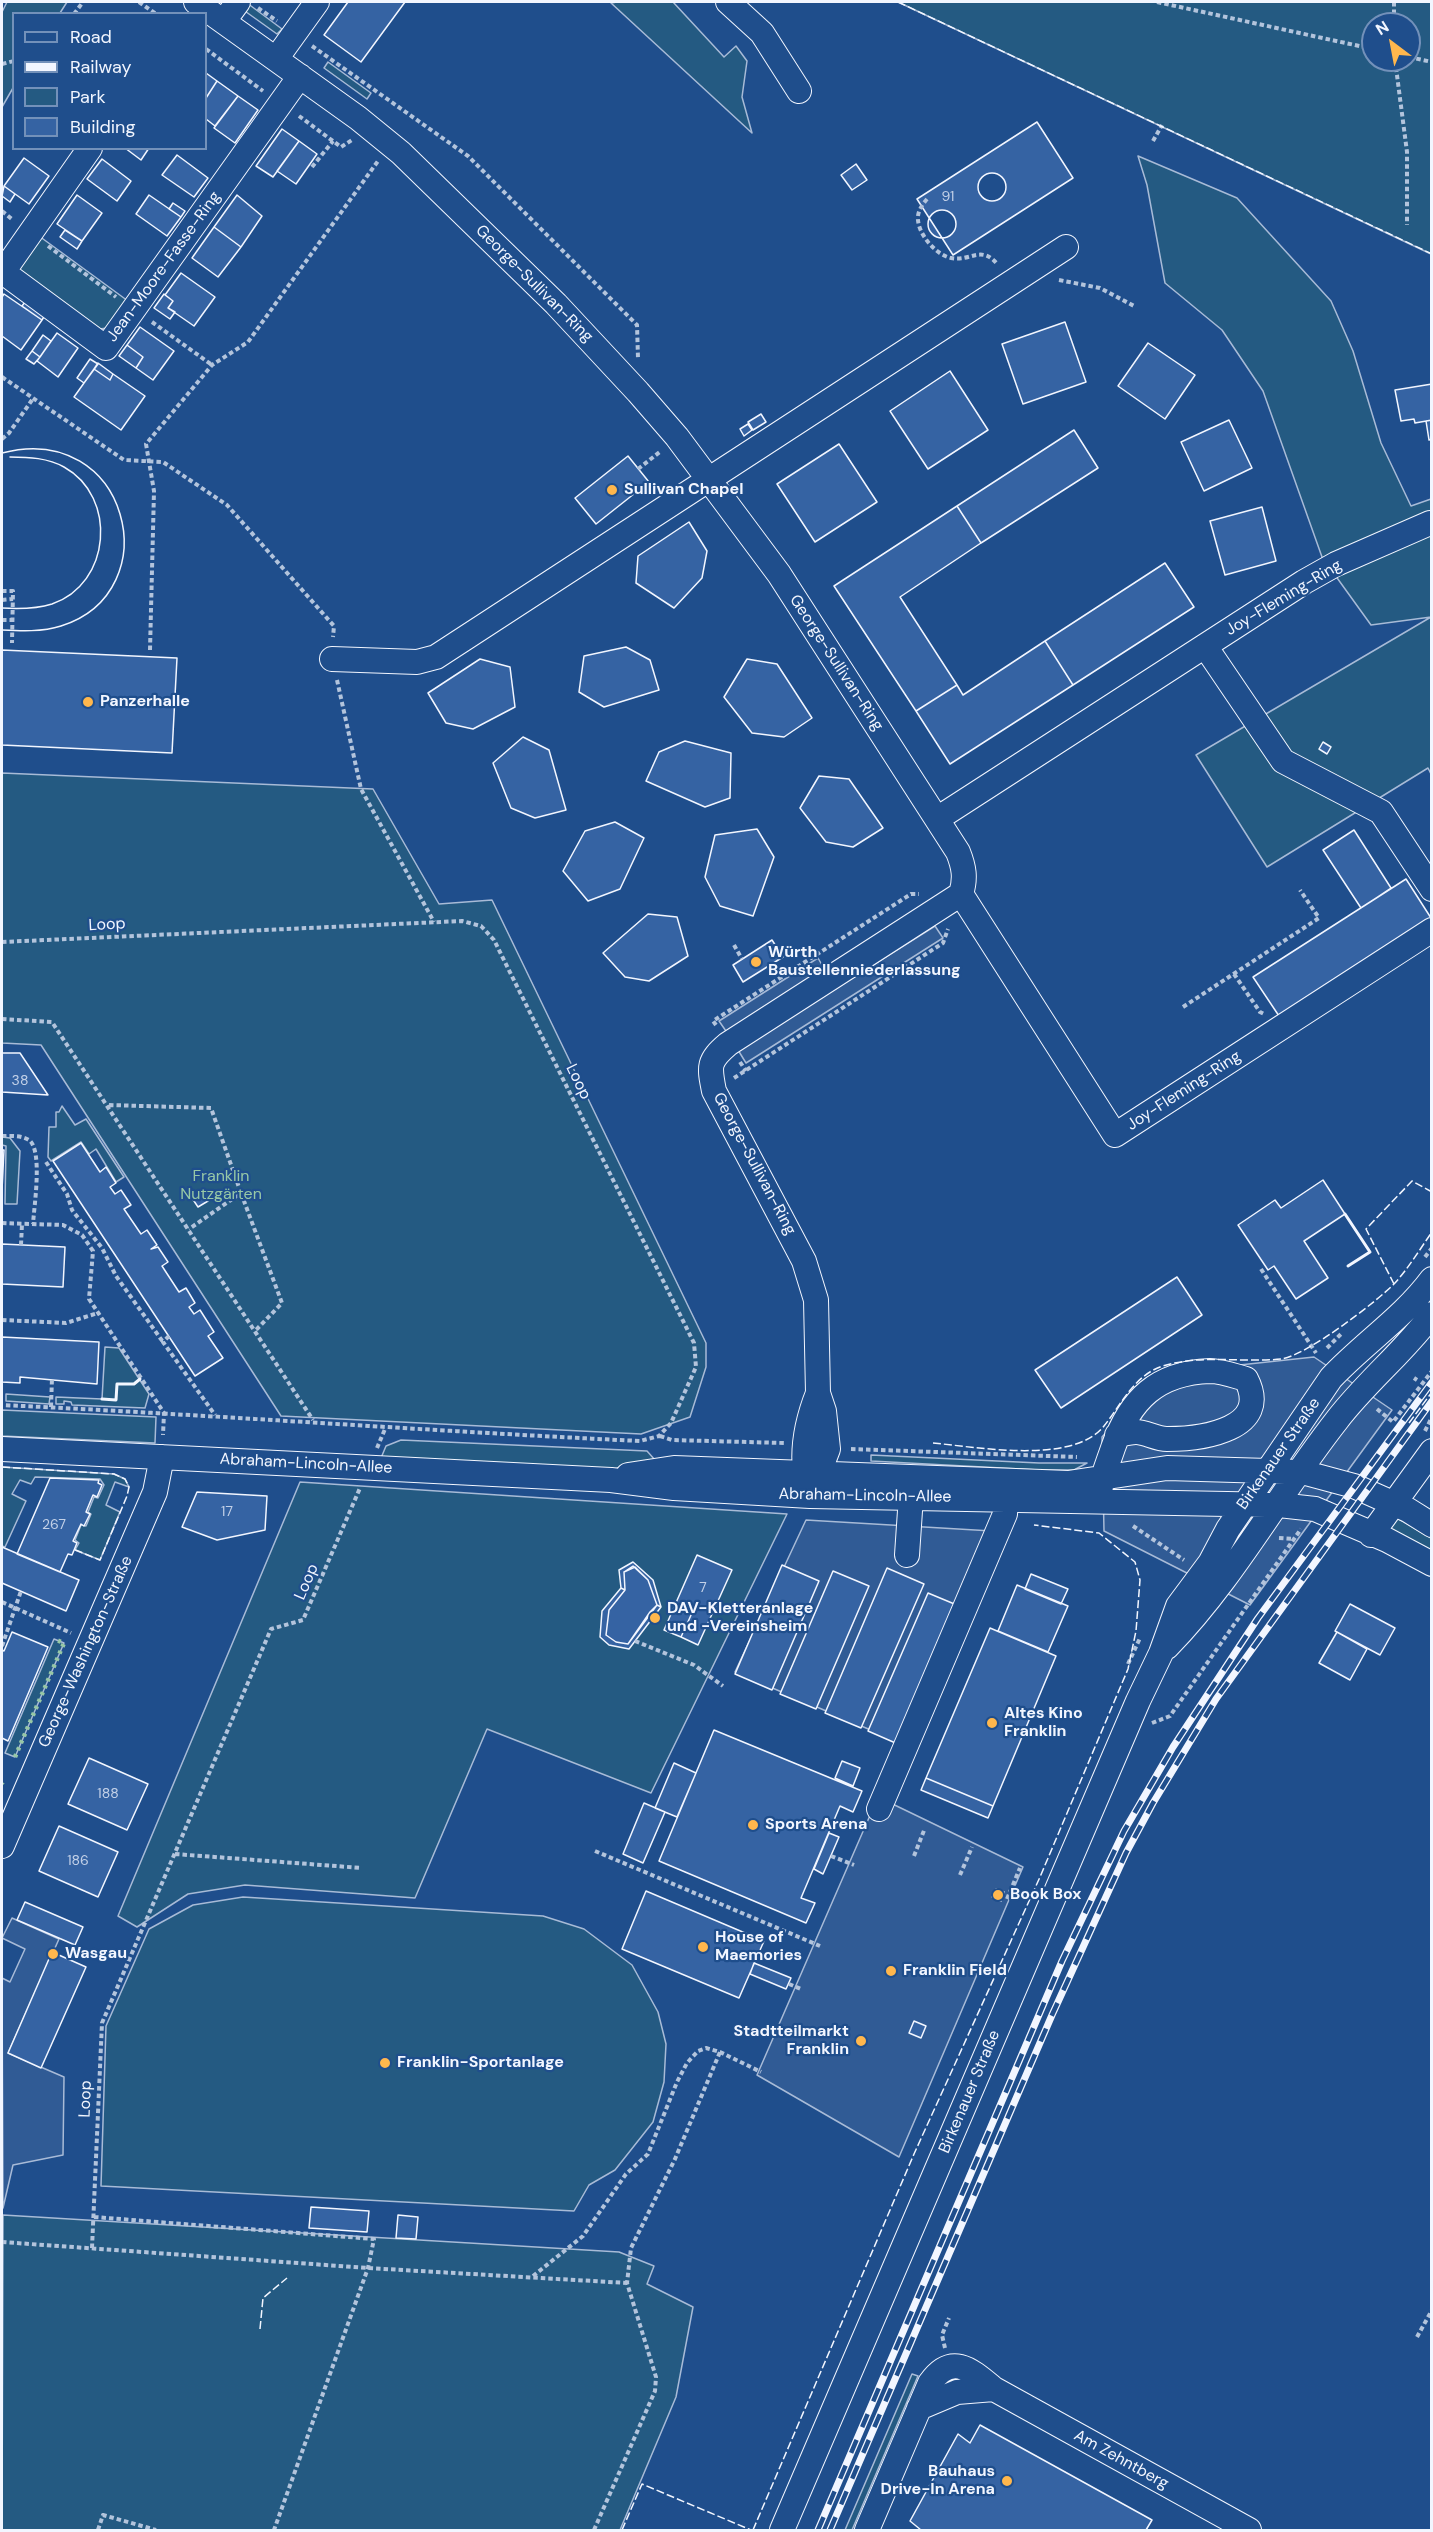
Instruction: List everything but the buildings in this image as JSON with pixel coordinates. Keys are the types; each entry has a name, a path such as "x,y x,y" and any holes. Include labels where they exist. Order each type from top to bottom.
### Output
{"street":[{"name":"George-Sullivan-Ring","path":"196,2 390,144 556,304 639,392 710,479 779,574 958,852 964,869 961,894 728,1044 714,1056 709,1069 714,1091 804,1261 816,1300 818,1393 810,1412 816,1449 811,1480"},
{"path":"224,21 238,2"},
{"path":"276,59 317,2"},
{"path":"728,2 762,33 799,91"},
{"name":"Jean-Moore-Fasse-Ring","path":"89,150 3,272 106,348 300,76"},
{"path":"332,659 417,662 436,657 1066,248"},
{"name":"Joy-Fleming-Ring","path":"937,819 1304,582 1336,564 1430,524"},
{"path":"1205,646 1283,761 1381,812 1431,889"},
{"name":"Joy-Fleming-Ring","path":"961,894 1115,1135 1431,930"},
{"name":"Birkenauer Straße","path":"782,2530 1124,1734 1161,1653 1178,1606 1210,1563 1244,1505 1331,1378 1414,1304 1431,1279"},
{"name":"Birkenauer Straße","path":"1161,1653 1199,1615 1279,1505 1336,1421 1372,1377 1415,1337 1431,1314"},
{"path":"1106,1493 1117,1435 1126,1415 1147,1392 1169,1378 1212,1371 1246,1379 1254,1394 1253,1403 1243,1420 1217,1433 1167,1439 1136,1432 1117,1435"},
{"name":"Abraham-Lincoln-Allee","path":"2,1449 370,1466 611,1480 674,1488 811,1480 911,1486 1068,1483 1106,1493"},
{"path":"1371,1535 1431,1451"},
{"name":"George-Washington-Straße","path":"2,1846 155,1492 162,1457"},
{"path":"1106,1493 1167,1468 1302,1472 1354,1486 1431,1526"},
{"path":"908,1555 911,1486"},
{"name":"Abraham-Lincoln-Allee","path":"911,1486 1006,1500 1106,1493"},
{"path":"1106,1493 1315,1509 1387,1540 1431,1564"},
{"path":"879,1809 1005,1514 1006,1500"},
{"name":"Am Zehntberg","path":"867,2530 930,2383 938,2372 950,2366 962,2366 974,2372 994,2389 1249,2530"}],"path":[{"path":"139,2 153,12"},
{"path":"249,2 375,93 468,156 637,325 639,392"},
{"path":"1157,2 1361,46"},
{"path":"1397,72 1407,152 1407,225"},
{"path":"1153,141 1162,125"},
{"path":"312,168 333,141"},
{"path":"150,650 154,491 146,444 212,365 248,342 390,144"},
{"path":"927,199 920,208 918,220 924,236 938,253 952,258 985,254 991,256 1019,278 1100,288 1136,307"},
{"path":"30,232 212,365"},
{"path":"2,377 32,400 124,460 163,462 226,504 334,626 332,659 361,789 435,922"},
{"path":"2,439 9,433 32,400"},
{"path":"2,591 14,591 12,642"},
{"path":"2,600 13,599"},
{"path":"2,620 13,620"},
{"path":"1183,1007 1319,918 1300,890"},
{"path":"714,1091 942,943 961,894"},
{"name":"Loop","path":"2,942 462,921 481,926 494,940 693,1343 696,1367 671,1423 659,1436"},
{"path":"734,945 742,959"},
{"path":"1234,974 1260,1012 1286,1024"},
{"path":"2,1019 52,1022 109,1105 313,1421"},
{"path":"109,1105 211,1108 282,1303 256,1330"},
{"path":"2,1136 22,1137 32,1142 37,1153 33,1224"},
{"path":"46,1162 67,1194 72,1210 102,1248 116,1276 215,1416"},
{"path":"189,1229 241,1193"},
{"path":"2,1223 63,1225 82,1235 93,1251 89,1299 164,1413 162,1457"},
{"path":"21,1245 22,1224"},
{"path":"1262,1269 1316,1353"},
{"path":"2,1320 66,1323 98,1312"},
{"path":"163,1342 169,1336"},
{"path":"1374,1407 1393,1422 1431,1371"},
{"path":"51,1407 52,1378"},
{"path":"2,1405 313,1421 385,1429 640,1441 659,1436 672,1440 782,1443 816,1449 1068,1457"},
{"name":"Loop","path":"92,2248 102,2023 271,1629 303,1620 370,1466"},
{"path":"1127,1524 1184,1560"},
{"path":"2,1646 21,1592"},
{"path":"1124,1734 1170,1716 1256,1592"},
{"path":"2,1602 91,1641"},
{"path":"635,1641 694,1665 723,1686"},
{"path":"914,1856 926,1828"},
{"path":"960,1875 972,1847"},
{"path":"595,1851 819,1946"},
{"path":"175,1854 362,1868"},
{"path":"831,1856 854,1865"},
{"path":"1007,1899 1020,1868"},
{"path":"789,1984 801,1989"},
{"path":"532,2277 583,2236 626,2174 648,2154 687,2063 698,2051 706,2048 720,2052 761,2072"},
{"path":"594,2530 655,2391 656,2377 627,2283 631,2248 675,2159 720,2052"},
{"path":"94,2217 374,2239 368,2268 274,2530"},
{"path":"2,2242 368,2268 627,2283"},
{"path":"1417,2337 1431,2310"},
{"path":"98,2530 103,2515 156,2530"}],"green space":[{"path":"7,2 67,2 61,12 12,12 12,90 2,107 2,12"},
{"path":"673,2 724,57 736,46 747,61 742,97 752,133 611,3"},
{"path":"898,2 1431,2 1431,254"},
{"path":"247,3 282,29 277,34 242,9"},
{"path":"328,62 371,93 367,99 324,68"},
{"path":"1138,156 1237,198 1331,301 1353,351 1381,443 1411,506 1431,499 1431,617 1371,625 1322,557 1263,391 1222,330 1165,283 1147,185"},
{"path":"39,236 128,301 108,328 99,329 21,273 19,263"},
{"path":"1431,617 1431,774 1428,768 1267,867 1196,755"},
{"name":"Franklin Nutzgärten","path":"2,773 373,789 439,904 492,900 706,1343 706,1367 690,1417 641,1434 281,1416 41,1045 2,1043"},
{"path":"62,1106 75,1125 86,1119 124,1177 116,1182 96,1149 89,1154 81,1142 51,1161 48,1157 49,1127 56,1127 56,1112 59,1112"},
{"path":"2,1137 10,1138 20,1151 17,1204 5,1204 6,1146 2,1145"},
{"path":"105,1347 119,1348 149,1394 145,1408 72,1405 71,1402 64,1401 64,1404 56,1404 56,1397 102,1399"},
{"path":"6,1394 50,1397 49,1404 6,1401"},
{"path":"2,1410 156,1417 155,1443 2,1436"},
{"path":"401,1440 647,1451 655,1460 609,1470 381,1458 386,1446"},
{"path":"871,1455 1087,1463 1074,1470 1039,1470 871,1461"},
{"path":"2,1467 114,1474 125,1479 129,1487 115,1482 106,1505 120,1512 100,1560 75,1550 79,1543 75,1540 81,1525 86,1526 94,1497 98,1498 104,1485 100,1479 35,1477 31,1484 20,1480 12,1494 26,1501 5,1547 2,1546"},
{"path":"300,1482 787,1514 651,1793 487,1729 415,1898 245,1885 188,1894 137,1927 118,1916"},
{"path":"1397,1518 1431,1538 1431,1555 1386,1530"},
{"path":"54,1639 64,1643 15,1757 5,1753"},
{"name":"Franklin-Sportanlage","path":"243,1897 543,1916 584,1929 632,1965 658,2012 666,2044 664,2082 653,2122 615,2170 589,2185 574,2211 101,2186 106,2026 149,1929 193,1905"},
{"path":"3,2215 619,2252 654,2266 647,2284 693,2307 676,2397 620,2530 2,2530"},
{"path":"912,2374 918,2376 852,2530 845,2530"}],"shaded area":[{"path":"935,926 943,938 746,1063 738,1050"},
{"path":"818,958 826,972 728,1034 719,1021"},
{"path":"1314,1357 1392,1410 1250,1605 1104,1531 1102,1437 1143,1390 1165,1373"},
{"path":"806,1520 992,1531 901,1743 735,1672"},
{"name":"Franklin Field","path":"878,1797 1023,1867 899,2157 757,2075"},
{"path":"12,1918 59,1939 8,2053 64,2077 63,2155 13,2165 3,2208 2,1978 10,1982 25,1949 2,1938"}],"tram line":[{"path":"2,453 45,450 80,461 105,484 120,514 124,547 116,580 95,607 54,628 32,631 2,630"},
{"path":"2,608 46,606 72,594 86,578 96,560 100,539 99,518 93,498 81,481 64,467 51,462 10,457"}],"railway":[{"path":"818,2530 1062,1961 1124,1831 1173,1747 1258,1618 1432,1382"},
{"path":"830,2530 1052,2015 1126,1853 1153,1803 1216,1699 1432,1401"}],"hedge":[{"path":"15,1757 64,1643 54,1639"}],"fence":[{"path":"881,2 889,2"},
{"path":"898,2 1432,254"},
{"path":"1394,1284 1366,1229 1412,1181 1432,1192"},
{"path":"933,1443 1023,1451 1070,1446 1090,1438 1104,1426 1136,1383 1153,1370 1192,1360 1266,1360 1292,1356 1340,1328 1385,1293 1404,1272 1432,1232"},
{"path":"1409,1423 1432,1392"},
{"path":"2,1467 114,1474 125,1479 129,1487 127,1496 100,1560 73,1549"},
{"path":"753,2530 914,2154 1040,1877 1128,1669 1136,1631 1140,1580 1135,1562 1099,1533 1034,1525"},
{"path":"260,2329 263,2298 287,2278"},
{"path":"622,2530 642,2484 751,2530"}],"wall":[{"path":"1345,1214 1370,1252 1348,1266"},
{"path":"102,1399 116,1400 117,1384 134,1384 140,1379"}],"place":[{"name":"Sullivan Chapel","path":"612,490"},
{"name":"Panzerhalle","path":"88,702"},
{"name":"Würth Baustellenniederlassung","path":"756,962"},
{"name":"DAV-Kletteranlage und -Vereinsheim","path":"655,1618"},
{"name":"Altes Kino Franklin","path":"992,1723"},
{"name":"Sports Arena","path":"753,1825"},
{"name":"Book Box","path":"998,1895"},
{"name":"House of Maemories","path":"703,1947"},
{"name":"Wasgau","path":"53,1954"},
{"name":"Franklin Field","path":"891,1971"},
{"name":"Stadtteilmarkt Franklin","path":"861,2041"},
{"name":"Franklin-Sportanlage","path":"385,2063"},
{"name":"Bauhaus Drive-In Arena","path":"1007,2481"}]}
